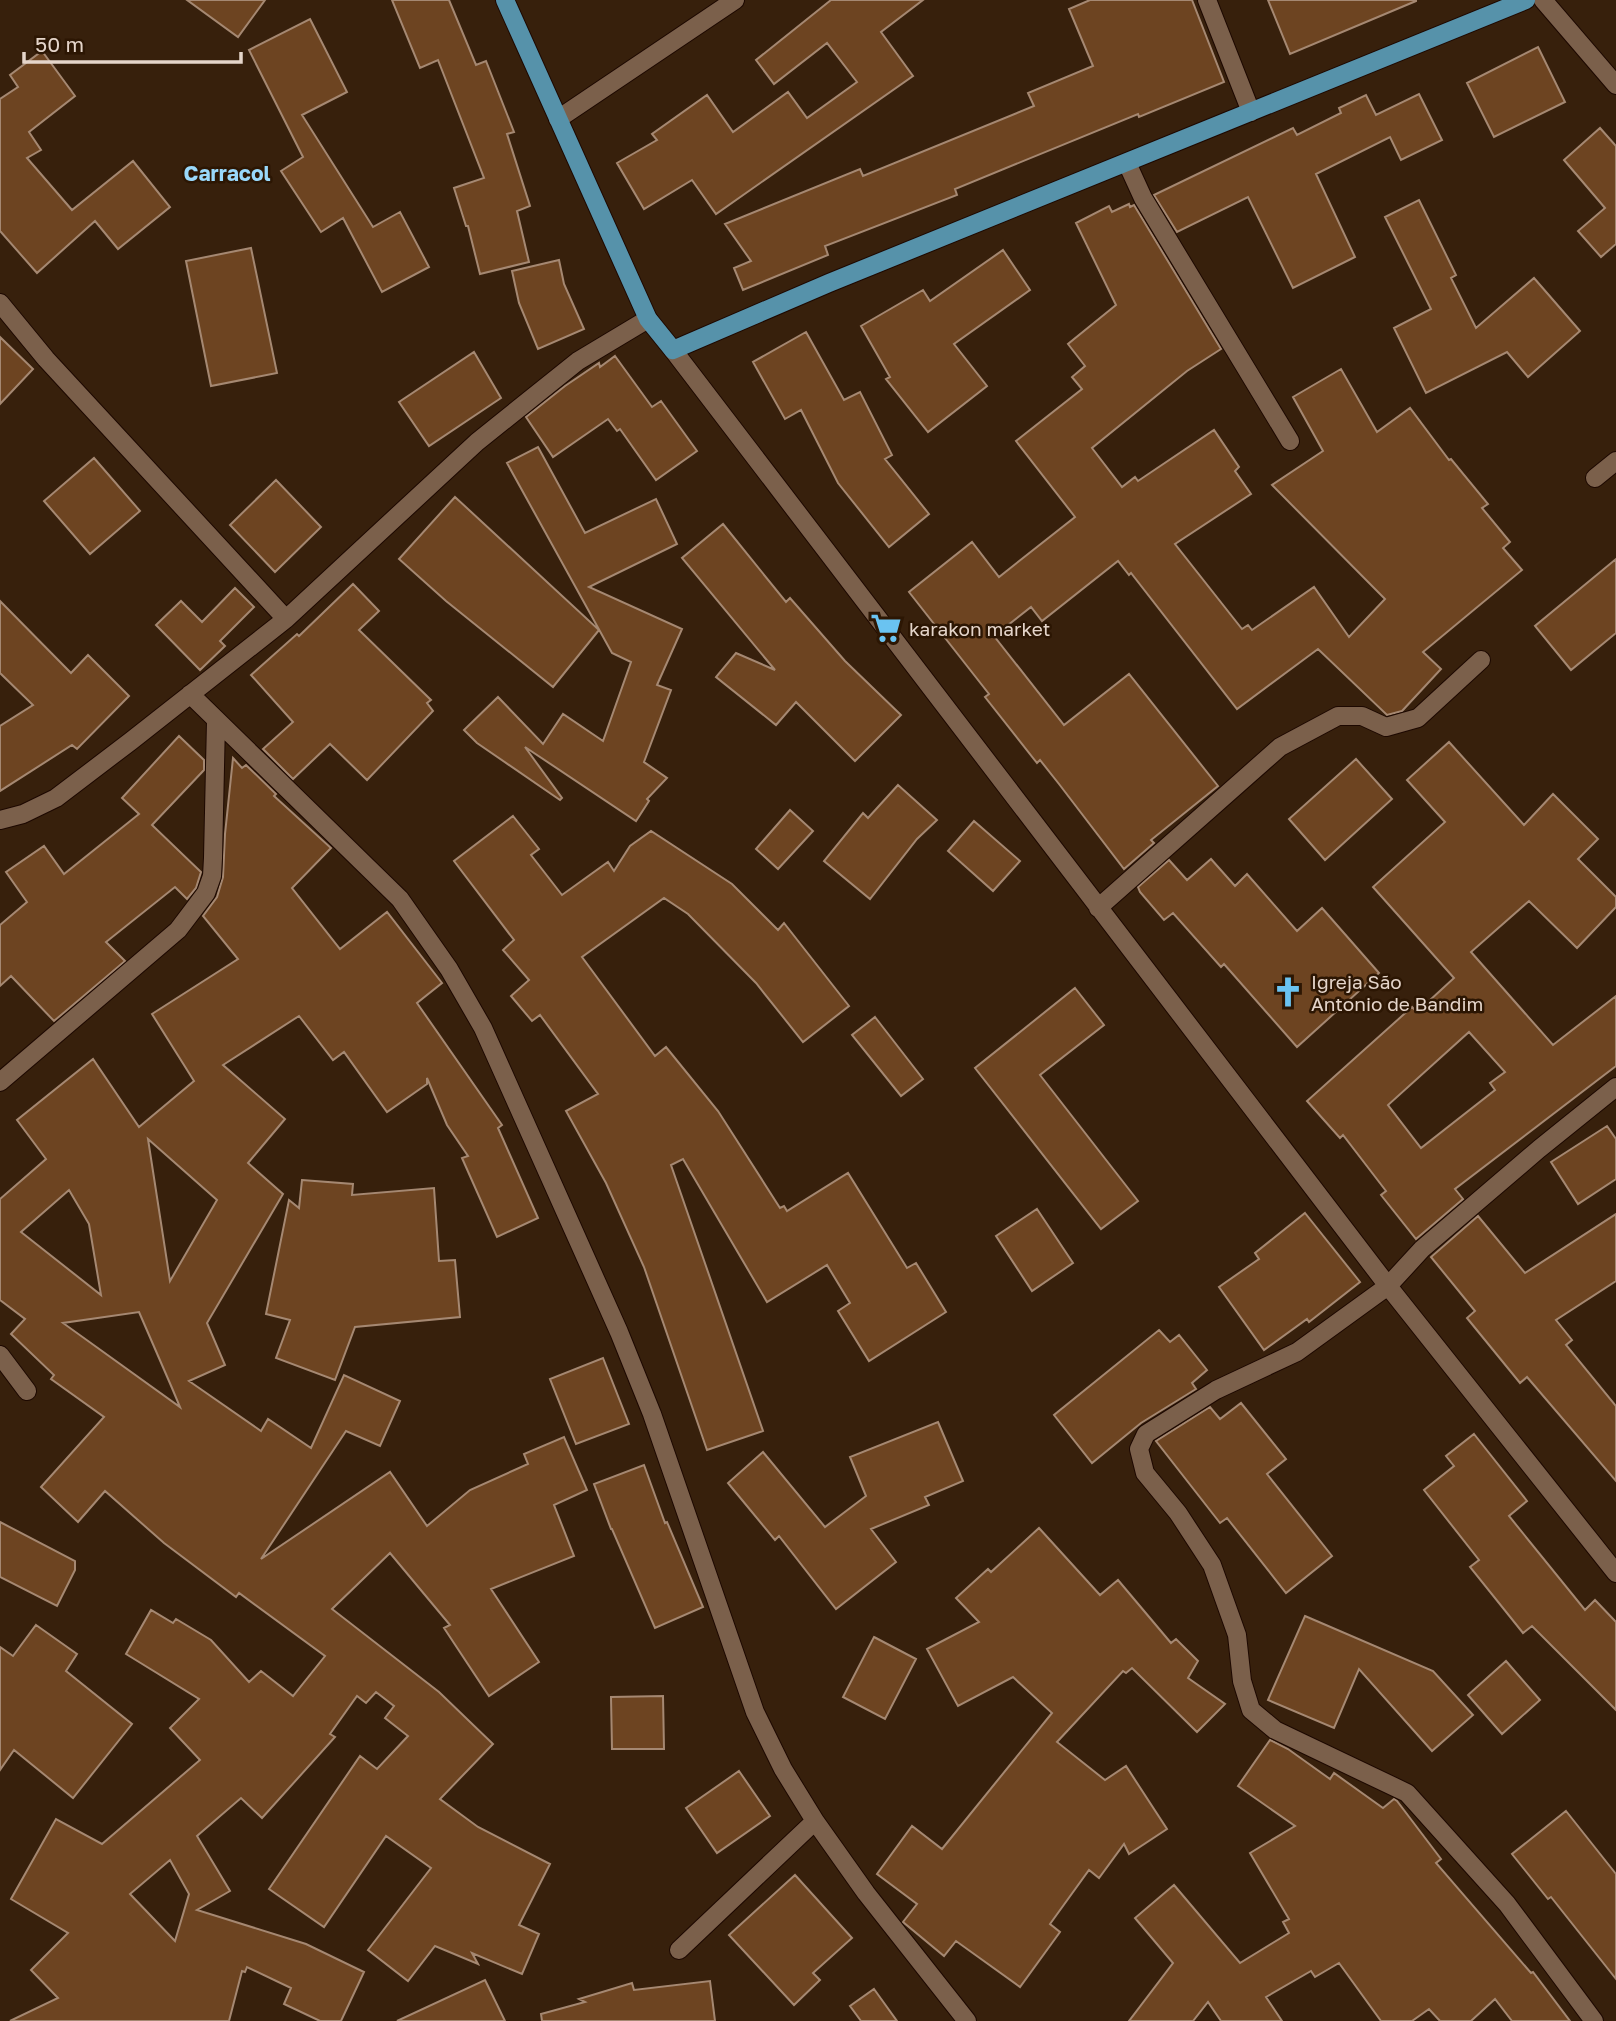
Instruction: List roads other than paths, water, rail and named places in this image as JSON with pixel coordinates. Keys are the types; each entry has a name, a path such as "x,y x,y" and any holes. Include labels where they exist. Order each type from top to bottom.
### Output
{"main road":[{"path":"505,0 648,318 673,350 1526,0"}],"street":[{"path":"558,119 735,0"},
{"path":"1207,0 1251,112"},
{"path":"1543,0 1616,85"},
{"path":"1127,163 1143,198 1290,441"},
{"path":"0,303 46,359 286,619"},
{"path":"0,820 23,814 56,798 286,619 477,442 578,361 648,318"},
{"path":"673,350 1388,1286 1616,1573"},
{"path":"1595,478 1616,461"},
{"path":"1098,908 1280,747 1338,716 1362,716 1386,727 1418,718 1481,660"},
{"path":"190,694 400,899 449,969 483,1028 619,1332 652,1414 755,1712 783,1769 815,1821 866,1893 967,2021"},
{"path":"0,1082 178,930 206,892 212,876 216,721"},
{"path":"1594,2021 1507,1904 1407,1793 1275,1730 1251,1710 1242,1681 1237,1636 1212,1565 1178,1513 1145,1473 1139,1449 1146,1434 1216,1390 1297,1352 1388,1286 1422,1250 1616,1087"},
{"path":"0,1355 27,1391"},
{"path":"679,1950 815,1821"}],"place":[{"name":"karakon market","path":"886,628"},
{"name":"Igreja São Antonio de Bandim","path":"1288,992"}],"district":[{"name":"Carracol","path":"227,173"}]}
